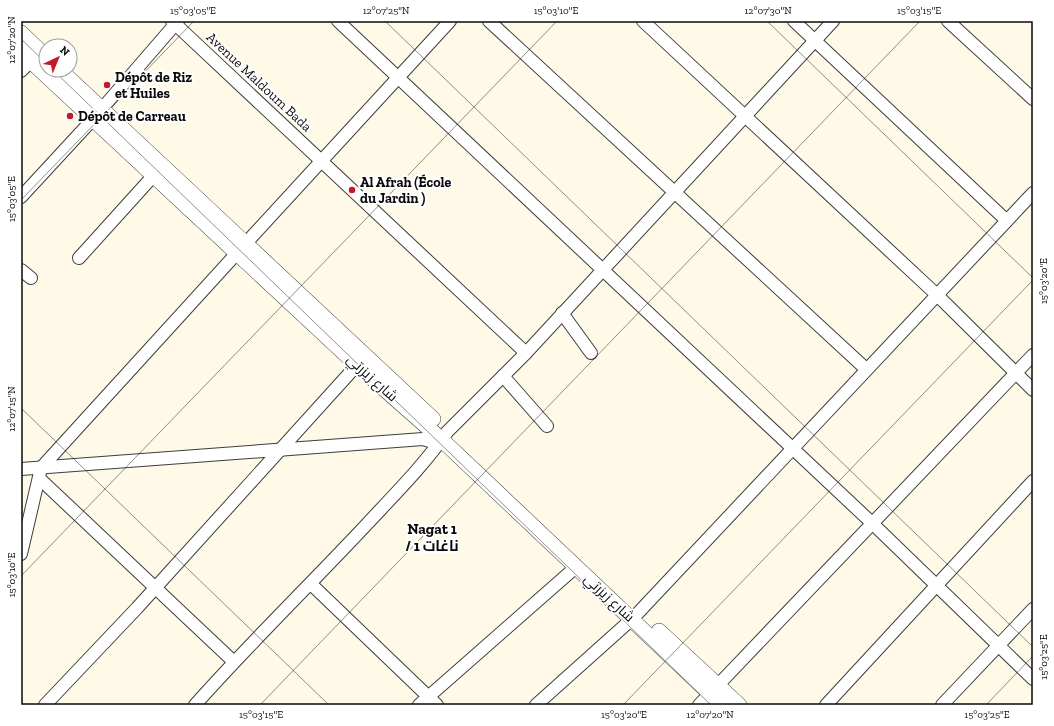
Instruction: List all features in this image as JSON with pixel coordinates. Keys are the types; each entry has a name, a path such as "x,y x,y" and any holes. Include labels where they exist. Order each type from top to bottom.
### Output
{"street":[{"path":"338,21 873,524 935,586 1033,679"},
{"path":"21,554 40,474 242,248 323,163 450,21"},
{"path":"489,21 866,369"},
{"path":"643,21 938,295 1033,390"},
{"path":"794,21 1006,220"},
{"path":"195,705 234,662 311,584 442,439 526,353 674,191 833,21"},
{"path":"948,21 1033,99"},
{"path":"21,197 97,114 175,22"},
{"name":"Avenue Maldoum Bada","path":"175,22 526,353"},
{"path":"21,33 38,49"},
{"name":"شارع زيزرتي","path":"24,61 97,114 242,248 576,567 635,616"},
{"name":"شارع زيزرتي","path":"67,78 97,114 154,175 242,248 357,365 442,439 714,689 739,705"},
{"path":"79,258 154,175"},
{"path":"536,705 635,616 1033,193"},
{"path":"21,270 31,278"},
{"path":"562,313 591,353"},
{"path":"699,705 1033,355"},
{"path":"45,705 155,588 357,365"},
{"path":"503,376 547,426"},
{"path":"21,469 40,474 280,450 423,439 442,439"},
{"path":"40,474 155,588 234,662"},
{"path":"826,705 1033,481"},
{"path":"419,705 576,567"},
{"path":"311,584 437,705"},
{"path":"942,705 1033,610"},
{"name":"شارع زيزرتي","path":"714,689 722,705"}],"place":[{"name":"Dépôt de Riz et Huiles","path":"107,85"},
{"name":"Dépôt de Carreau","path":"70,116"},
{"name":"Al Afrah (École du Jardin )","path":"352,190"}],"district":[{"name":"Nagat 1 / ناغات 1","path":"432,538"}]}
